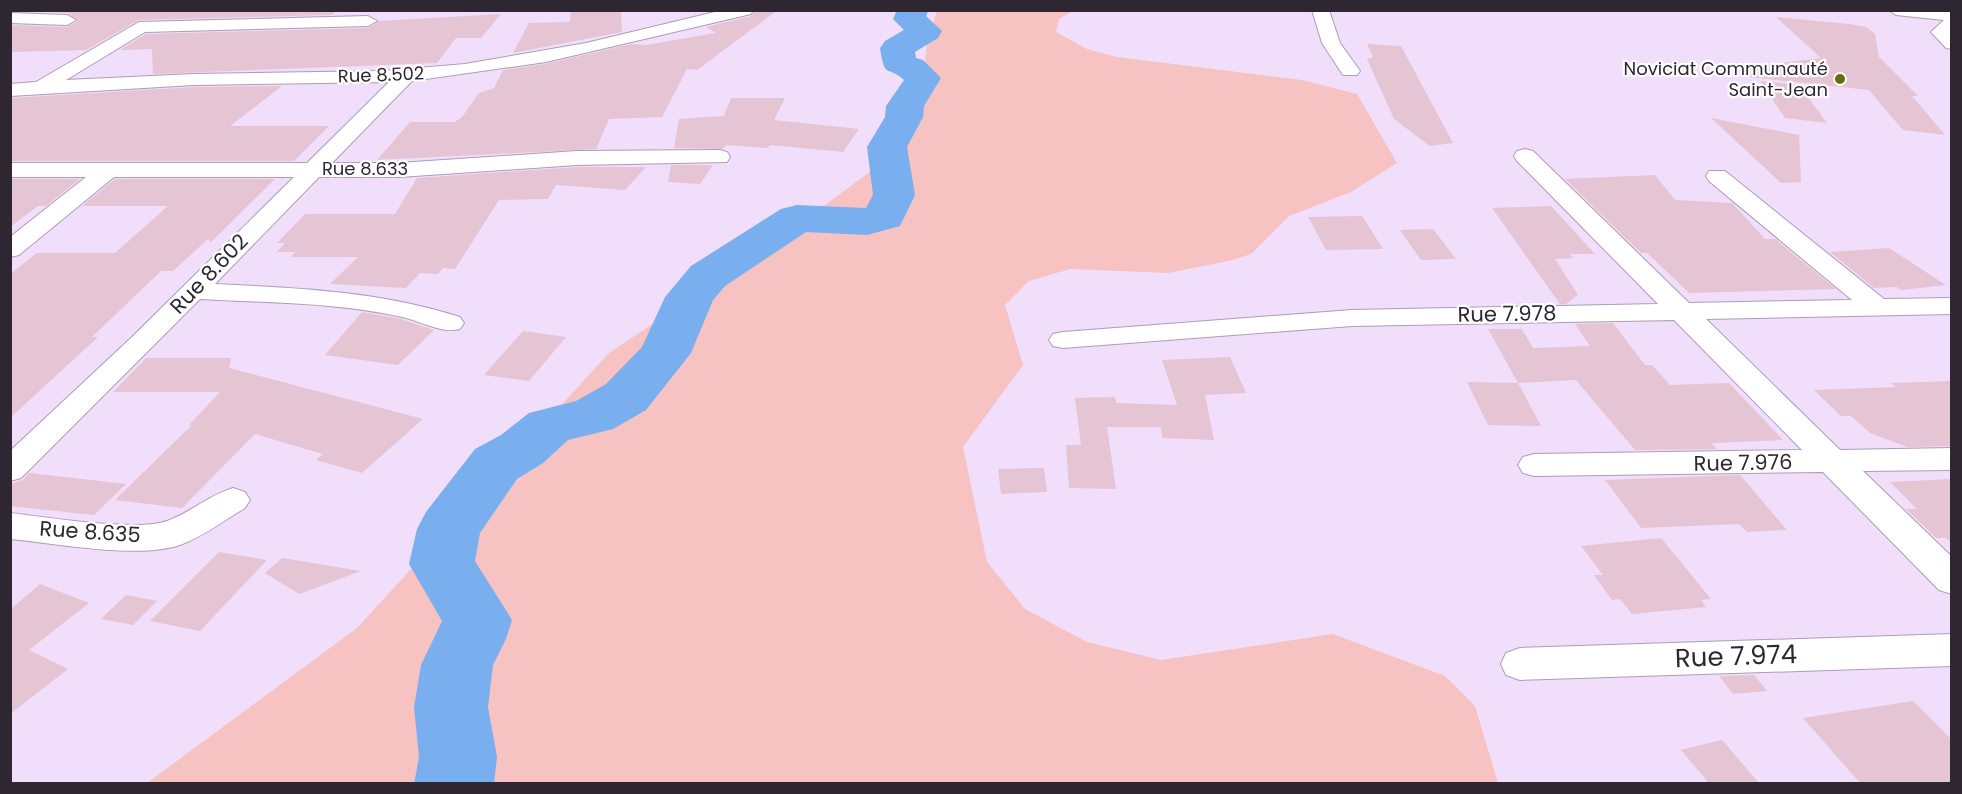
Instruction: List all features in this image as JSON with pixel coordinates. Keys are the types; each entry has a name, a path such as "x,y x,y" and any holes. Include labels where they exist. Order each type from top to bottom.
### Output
{"street":[{"name":"Rue 8.502","path":"10,90 197,79 406,76 525,63 745,10"},
{"path":"1320,10 1331,43 1350,71"},
{"path":"1896,10 1952,16"},
{"path":"10,18 67,21"},
{"path":"39,88 139,27 368,21"},
{"path":"1952,23 1940,32 1952,44"},
{"name":"Rue 8.602","path":"10,470 406,76"},
{"path":"1525,156 1952,580"},
{"name":"Rue 8.633","path":"10,170 399,170 577,158 719,157"},
{"path":"10,250 110,169"},
{"path":"1717,176 1878,308"},
{"path":"192,291 374,303 420,311 450,323"},
{"name":"Rue 7.978","path":"1063,340 1172,334 1352,318 1952,306"},
{"name":"Rue 7.976","path":"1534,465 1952,459"},
{"name":"Rue 8.635","path":"10,526 137,538 173,534 233,500"},
{"name":"Rue 7.974","path":"1520,664 1952,650"}],"shaded area":[{"path":"937,11 1073,11 1059,19 1056,32 1087,49 1117,57 1302,80 1357,94 1397,163 1351,192 1289,216 1251,254 1233,260 1168,273 1070,269 1029,281 1005,305 1023,365 963,447 987,562 1025,609 1087,642 1161,660 1333,634 1445,676 1475,706 1498,783 147,783 357,628 609,353 771,245 871,171 921,106 927,42"}],"building":[{"path":"10,10 336,10 332,15 139,20 86,50 10,52 10,25 67,27 78,21 67,13"},
{"path":"571,10 621,10 622,32 513,53 529,23 570,22"},
{"path":"755,10 778,10 697,70 687,69 662,117 609,119 596,149 377,160 410,122 455,122 462,117 479,93 494,88 503,70 546,64 631,44 646,45 716,33 706,27 752,16"},
{"path":"501,14 481,38 456,38 437,63 153,74 152,49 120,50 146,34 368,28 379,21"},
{"name":"Noviciat Communauté Saint-Jean","path":"1776,17 1866,27 1875,34 1879,57 1918,96 1912,96 1945,135 1903,130 1869,90 1749,77 1749,67 1821,58"},
{"path":"1367,44 1401,46 1453,143 1430,146 1394,119 1367,59 1373,57"},
{"path":"1760,81 1799,85 1827,123 1785,118"},
{"path":"282,86 230,126 329,126 294,161 10,161 10,98 194,87"},
{"path":"731,98 785,98 774,120 859,129 843,152 770,145 768,148 726,145 723,149 674,148 679,119 724,116"},
{"path":"1711,118 1799,135 1801,182 1781,183"},
{"path":"671,165 713,165 700,184 668,182"},
{"path":"577,167 646,167 625,190 556,185 548,199 499,200 455,269 443,268 438,274 420,273 406,288 330,284 358,257 291,257 295,252 277,252 285,243 277,243 305,214 395,214 417,178"},
{"path":"1655,175 1675,200 1732,203 1765,239 1775,239 1836,289 1689,293 1647,253 1641,253 1565,179"},
{"path":"10,179 80,179 46,206 38,206 10,227"},
{"path":"115,179 275,179 211,242 208,239 173,271 161,271 92,337 98,337 10,418 10,274 37,253 115,253 168,206 82,206"},
{"path":"1551,206 1595,254 1570,254 1573,258 1555,259 1578,295 1566,304 1560,304 1492,208"},
{"path":"1362,216 1383,249 1326,250 1308,217"},
{"path":"1433,229 1456,259 1421,260 1400,230"},
{"path":"1889,248 1946,285 1901,290 1897,287 1874,288 1830,252"},
{"path":"362,312 401,319 434,330 398,365 325,355"},
{"path":"1613,323 1645,365 1652,365 1670,385 1729,383 1783,440 1711,443 1717,449 1635,450 1576,380 1518,383 1488,329 1522,329 1533,348 1590,346 1575,324"},
{"path":"523,331 566,337 529,381 484,375"},
{"path":"1230,357 1246,393 1205,395 1214,440 1162,438 1161,427 1107,427 1116,489 1069,488 1066,445 1081,445 1075,398 1115,397 1116,403 1177,405 1162,360"},
{"path":"146,358 231,358 229,368 423,419 362,473 316,460 323,454 255,434 182,508 115,500 192,425 189,425 220,392 113,392"},
{"path":"1952,381 1952,446 1907,447 1870,433 1851,416 1841,416 1814,390 1896,387 1891,383"},
{"path":"1467,382 1518,383 1541,426 1488,425"},
{"path":"1044,468 1047,492 1001,494 998,469"},
{"path":"29,473 126,484 94,515 10,506 10,484 23,480"},
{"path":"1740,475 1787,530 1747,532 1739,524 1641,528 1605,480"},
{"path":"1952,479 1952,543 1946,538 1936,538 1906,509 1917,509 1890,482"},
{"path":"1661,538 1711,599 1701,600 1706,607 1632,614 1620,599 1612,600 1594,575 1603,575 1581,546"},
{"path":"219,552 267,560 200,631 150,621"},
{"path":"282,558 361,571 299,594 265,573"},
{"path":"40,584 89,603 29,650 68,669 10,714 10,610"},
{"path":"126,595 157,601 133,625 101,619"},
{"path":"1754,675 1767,691 1733,694 1719,676"},
{"path":"1913,701 1952,740 1952,783 1860,783 1803,718"},
{"path":"1722,740 1759,783 1709,783 1681,750"}],"waterway":[{"path":"454,784 458,757 451,707 457,665 471,639 477,620 442,564 449,529 496,464 522,449 549,426 593,416 626,397 665,353 690,297 708,276 797,218 867,222 884,217 894,195 887,147 904,117 905,106 923,78 911,67 900,65 897,48 926,31 909,19 913,10"}],"place":[{"name":"Noviciat Communauté Saint-Jean","path":"1840,79"}]}
